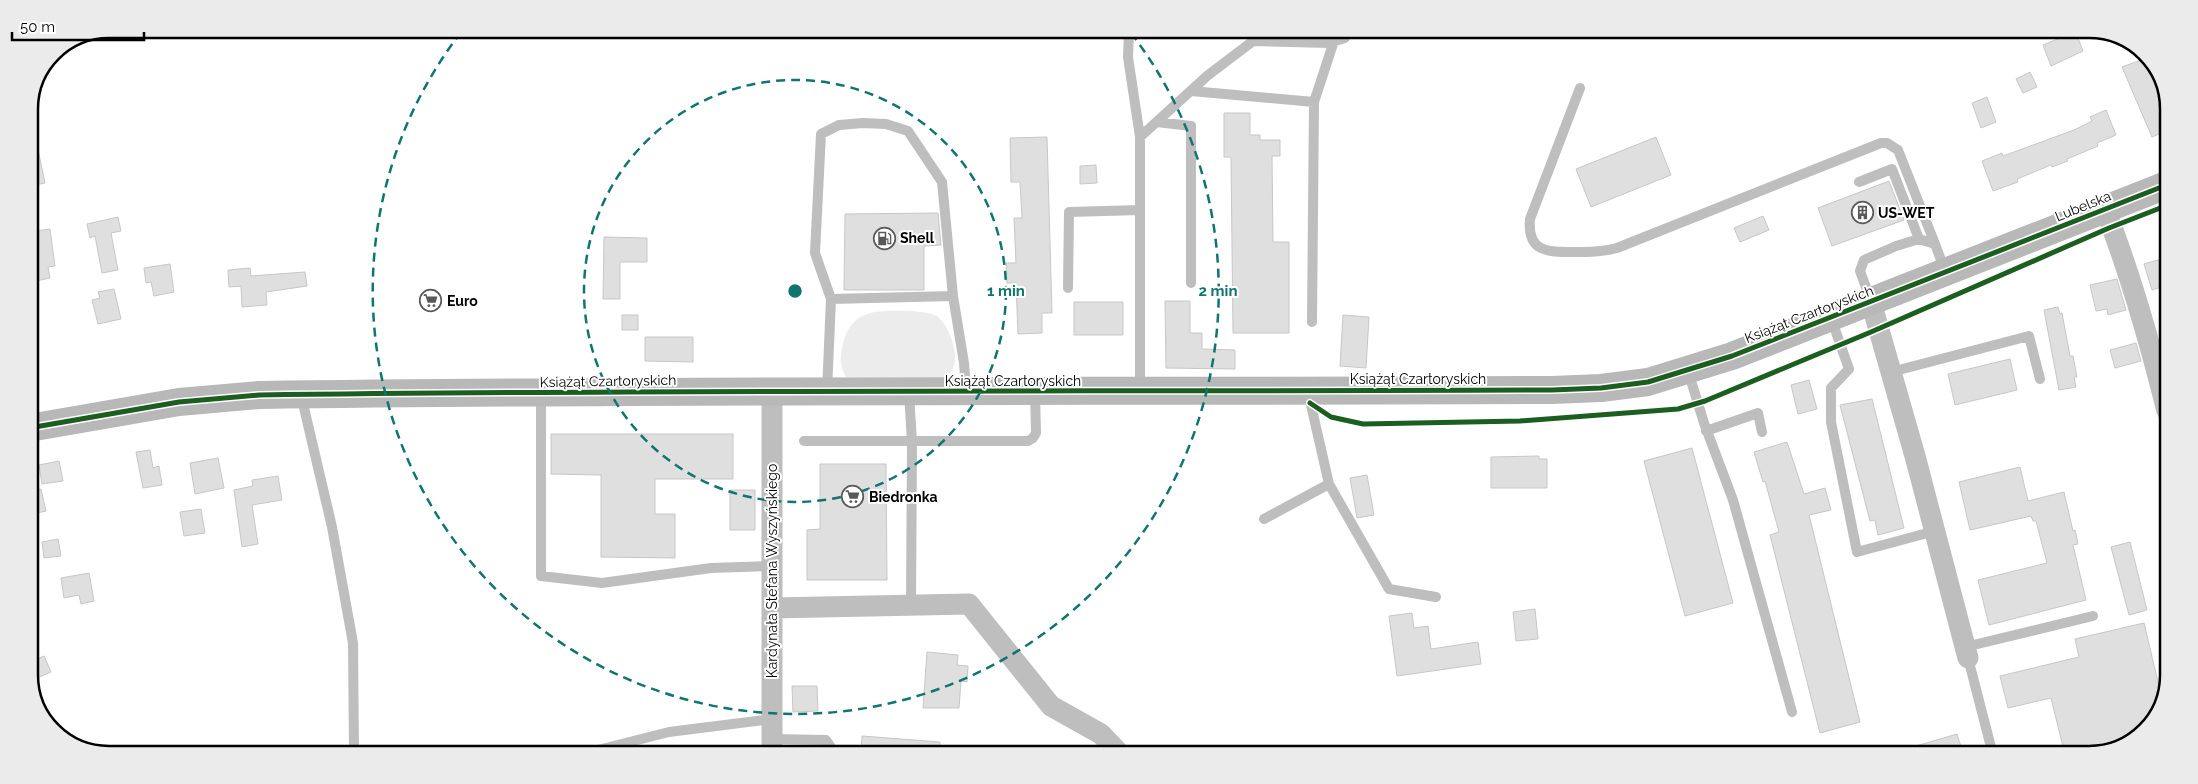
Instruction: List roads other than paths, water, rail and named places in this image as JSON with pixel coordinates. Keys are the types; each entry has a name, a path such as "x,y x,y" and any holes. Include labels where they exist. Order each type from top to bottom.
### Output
{"main road":[{"name":"Lubelska","path":"2005,249 2160,187"},
{"name":"Książąt Czartoryskich","path":"38,427 179,402 259,395 772,390 1140,392 1600,388 1648,382 1732,356 2005,249"}],"street":[{"path":"2105,210 2120,248 2160,386"},
{"path":"1871,302 1935,531 1966,652"},
{"name":"Kardynała Stefana Wyszyńskiego","path":"772,390 772,737"},
{"path":"772,608 970,604 1052,706 1101,734 1112,746"}],"lane":[{"path":"1129,37 1128,57 1140,137 1140,392"},
{"path":"1140,137 1253,37"},
{"path":"1265,37 1329,43 1345,37"},
{"path":"1312,322 1314,102 1334,42"},
{"path":"1580,88 1530,219 1530,236 1541,249 1548,252 1597,252 1617,248 1881,143 1887,143 1898,150 1941,257 1945,272"},
{"path":"1191,91 1314,102"},
{"path":"1157,122 1191,126 1191,283"},
{"path":"827,391 831,299 815,253 821,134 840,125 863,123 886,124 908,131 942,182 953,296 964,363 966,392"},
{"path":"1859,182 1892,169 1919,239"},
{"path":"1068,288 1069,212 1140,210"},
{"path":"1871,302 1860,271 1864,260 1896,246 1919,239 1935,244"},
{"path":"831,299 953,296"},
{"path":"1831,318 1849,369 1831,388 1831,422 1857,552 1935,531"},
{"path":"1891,372 2029,336 2040,379"},
{"path":"1688,371 1706,430 1733,500 1792,712"},
{"path":"1308,391 1329,484 1389,589 1436,597"},
{"path":"909,392 912,442 911,605"},
{"path":"804,442 1028,442 1036,433 1035,392"},
{"path":"541,393 541,576 602,584 711,568 772,566"},
{"path":"300,394 332,527 353,643 354,746"},
{"path":"1706,430 1758,413 1762,432"},
{"path":"1264,519 1329,484"},
{"path":"1991,746 1966,652 2093,616"},
{"path":"614,746 669,732 826,740 831,746"}],"place":[{"name":"US-WET","path":"1862,213"},
{"name":"Shell","path":"884,238"},
{"name":"Euro","path":"431,301"},
{"name":"Biedronka","path":"853,497"}]}
